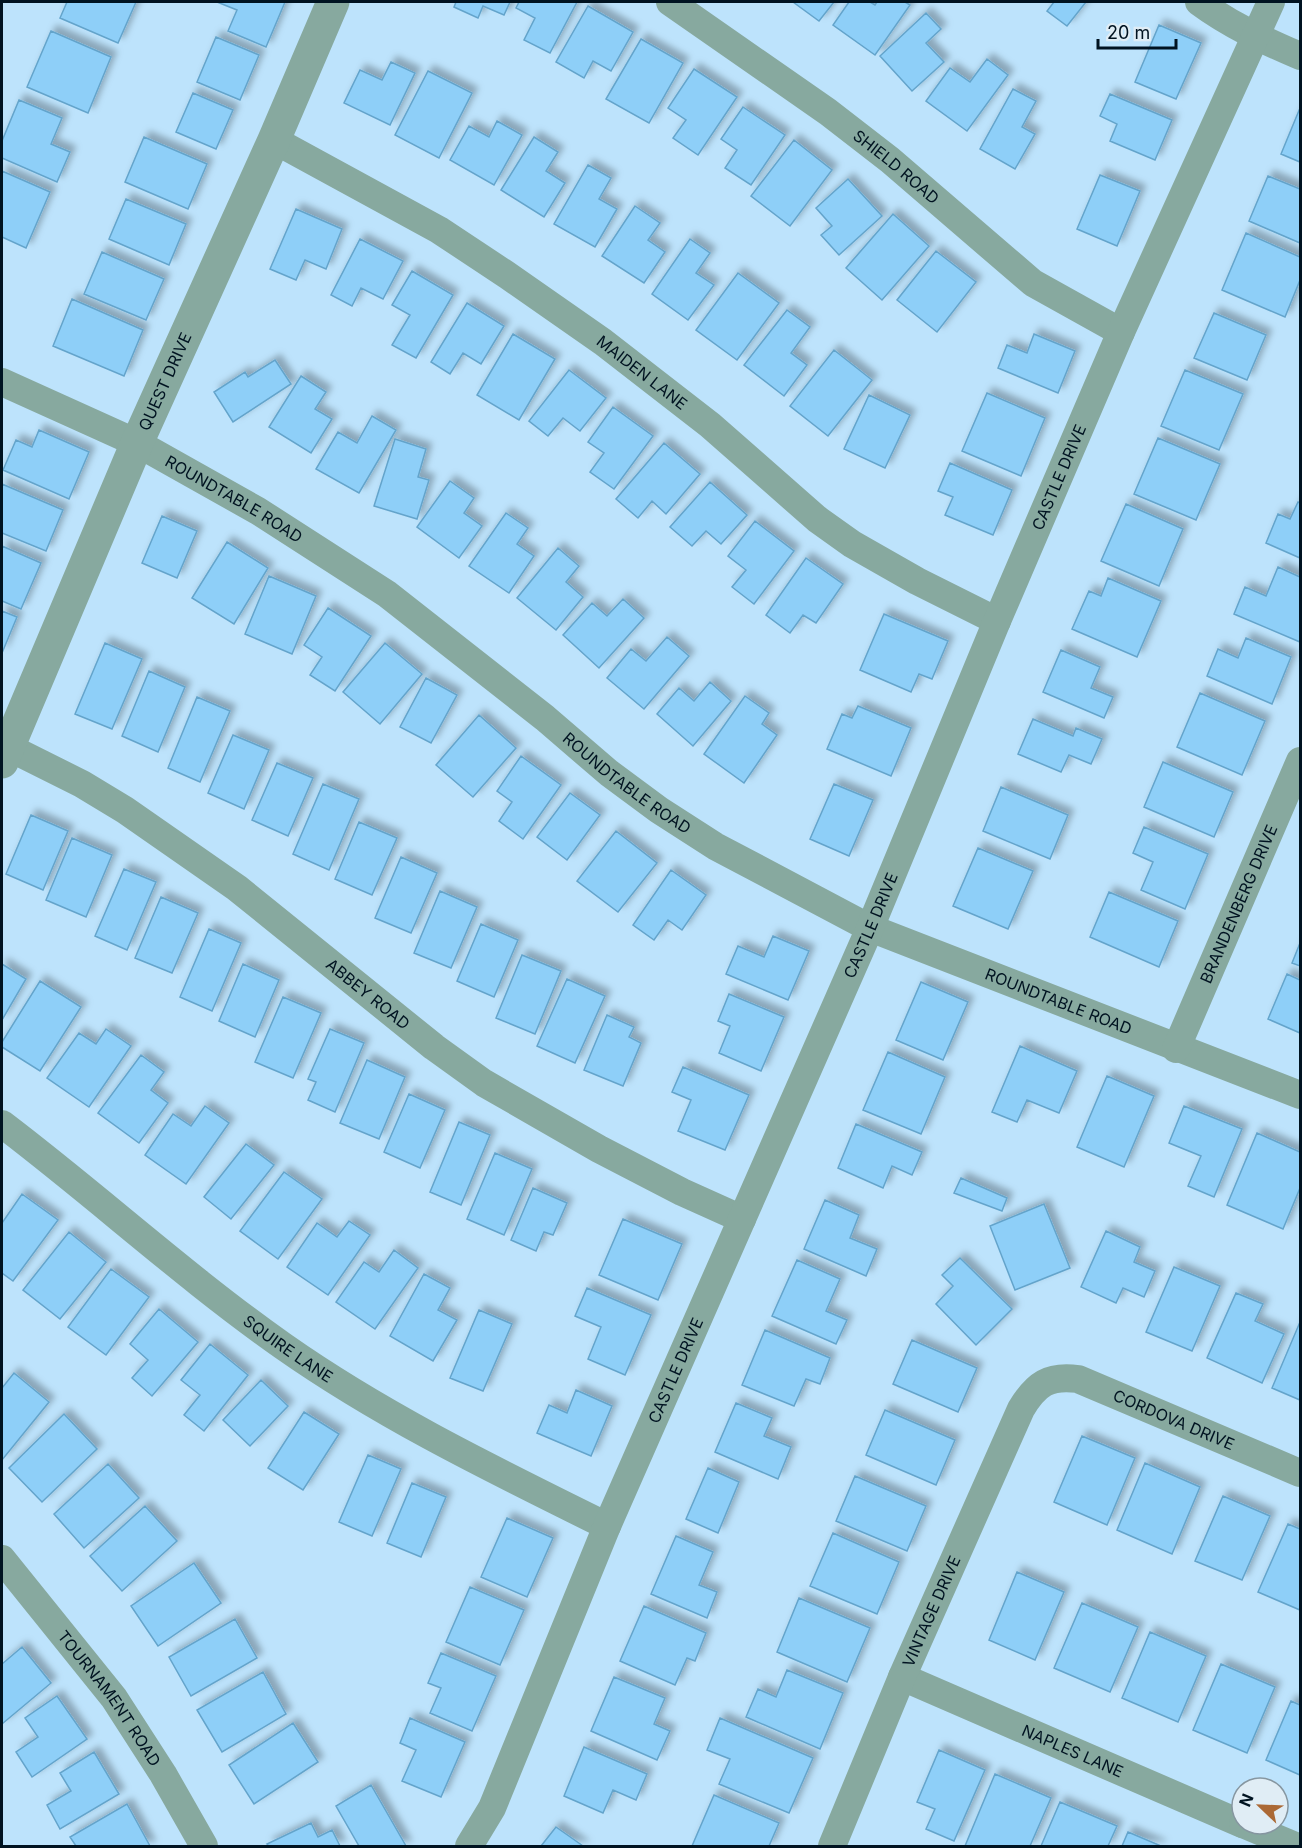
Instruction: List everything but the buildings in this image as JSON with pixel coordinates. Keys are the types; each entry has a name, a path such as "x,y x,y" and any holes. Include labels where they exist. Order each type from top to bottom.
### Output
{"street":[{"name":"QUEST DRIVE","path":"5,755 137,443 274,140 333,2"},
{"name":"SHIELD ROAD","path":"670,2 694,16 828,112 890,160 1033,283 1121,332"},
{"path":"1199,2 1218,16 1256,37 1300,56"},
{"name":"CASTLE DRIVE","path":"469,1846 492,1808 607,1526 870,928 997,621 1121,332 1271,2"},
{"name":"MAIDEN LANE","path":"274,140 439,231 603,342 710,425 817,519 852,544 917,581 997,621"},
{"name":"ROUNDTABLE ROAD","path":"2,382 137,443 258,511 387,594 545,718 609,773 659,810 715,846 870,928 1300,1095"},
{"name":"ABBEY ROAD","path":"5,755 82,784 125,810 228,882 434,1047 484,1083 599,1149 682,1192 742,1219"},
{"name":"BRANDENBERG DRIVE","path":"1176,1048 1300,760"},
{"name":"SQUIRE LANE","path":"2,1124 193,1278 303,1359 352,1391 465,1456 607,1526"},
{"name":"CORDOVA DRIVE","path":"1044,1383 1062,1377 1078,1379 1300,1473"},
{"name":"VINTAGE DRIVE","path":"832,1846 902,1677 1021,1409 1034,1389 1044,1383"},
{"name":"TOURNAMENT ROAD","path":"2,1559 114,1698 163,1774 204,1846"},
{"name":"NAPLES LANE","path":"902,1677 1230,1818"},
{"name":"NAPLES LANE","path":"1271,1836 1295,1846"}]}
